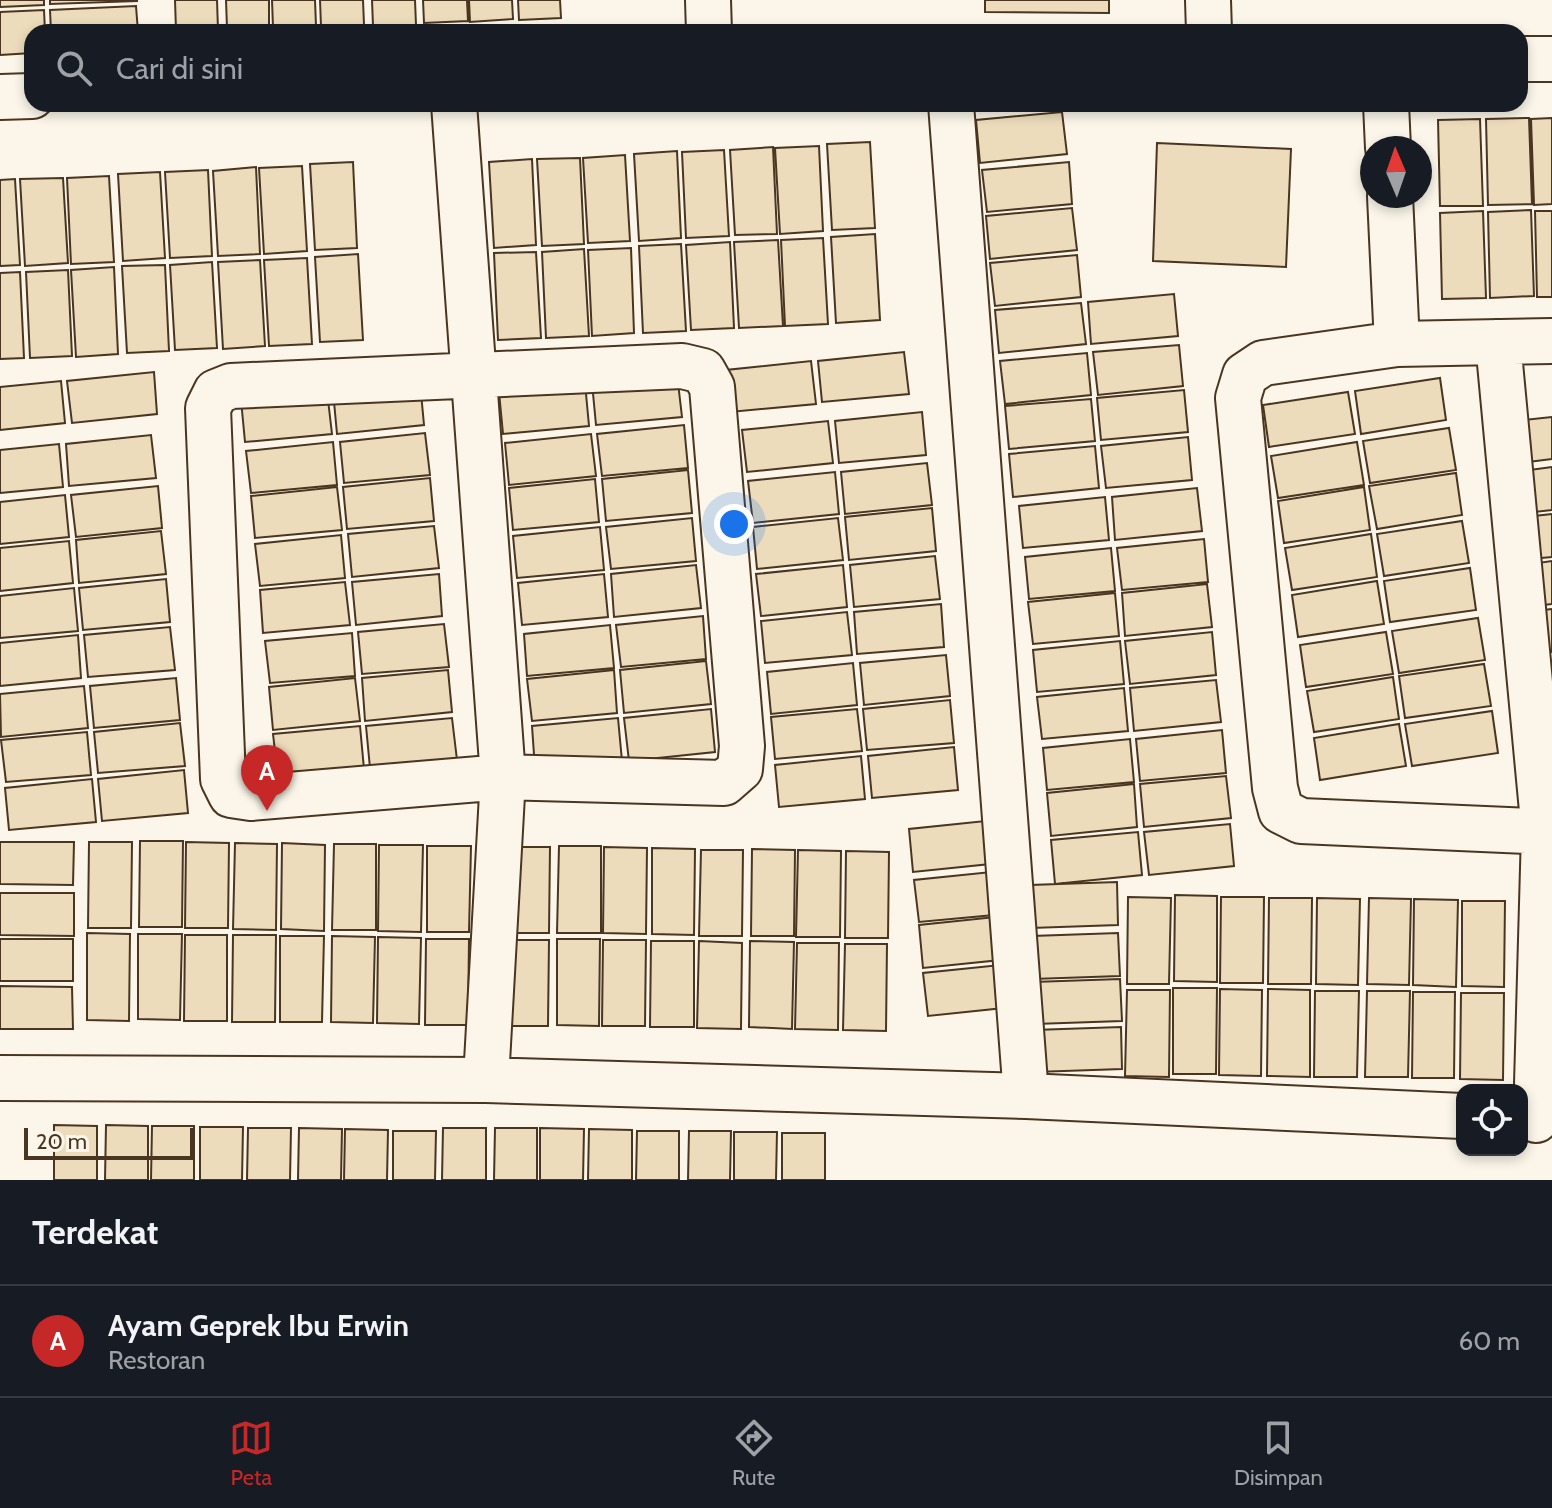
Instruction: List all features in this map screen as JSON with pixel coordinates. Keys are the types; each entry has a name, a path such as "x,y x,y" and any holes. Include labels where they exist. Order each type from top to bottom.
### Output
{"street":[{"path":"708,0 709,24"},
{"path":"1208,0 1209,24"},
{"path":"1528,59 1552,59"},
{"path":"0,97 24,96"},
{"path":"455,112 503,777 486,1080"},
{"path":"952,112 1026,1096"},
{"path":"1386,112 1387,136"},
{"path":"1391,208 1397,344"},
{"path":"1548,832 1301,821 1281,811 1275,788 1238,398 1245,375 1263,363 1397,344 1552,341"},
{"path":"1498,342 1548,832 1537,1120"},
{"path":"682,366 703,371 712,387 742,746 740,769 724,783 503,777 251,798 231,795 223,779 208,408 216,392 231,386 473,377 682,366"},
{"path":"0,1078 486,1080 1026,1096 1456,1116"}],"building":[{"path":"0,0 44,0 44,5 0,7"},
{"path":"50,0 137,0 137,1 50,4"},
{"path":"175,0 217,0 218,24 176,24"},
{"path":"226,0 269,0 269,24 227,24"},
{"path":"272,0 315,0 316,24 273,24"},
{"path":"320,0 363,0 364,24 321,24"},
{"path":"372,0 415,0 416,24 373,24"},
{"path":"423,0 467,0 468,21 424,23"},
{"path":"469,0 512,0 513,19 470,22"},
{"path":"518,0 560,0 561,18 519,20"},
{"path":"985,0 1109,0 1109,13 985,12"},
{"path":"136,6 137,24 51,24 50,10"},
{"path":"44,10 45,24 24,24 24,54 0,55 0,12"},
{"path":"1062,112 1067,154 980,163 976,120"},
{"path":"1529,118 1532,204 1488,205 1486,119"},
{"path":"1552,118 1552,204 1534,205 1531,119"},
{"path":"1480,119 1483,206 1440,206 1438,120"},
{"path":"870,142 875,228 832,230 827,144"},
{"path":"1157,143 1291,149 1286,267 1153,261"},
{"path":"819,146 823,231 780,234 775,148"},
{"path":"773,147 777,234 735,235 730,150"},
{"path":"724,150 729,236 686,238 682,152"},
{"path":"677,151 681,238 639,241 634,154"},
{"path":"625,155 630,241 588,243 583,158"},
{"path":"580,158 584,244 542,246 537,159"},
{"path":"532,159 536,245 494,248 489,162"},
{"path":"353,162 357,248 315,250 310,164"},
{"path":"1069,162 1072,204 987,212 982,170"},
{"path":"302,166 307,251 264,254 259,168"},
{"path":"256,167 260,254 218,256 213,171"},
{"path":"208,170 212,256 170,258 165,172"},
{"path":"160,172 165,258 123,261 118,174"},
{"path":"109,176 114,262 71,264 67,178"},
{"path":"63,178 68,263 25,266 20,179"},
{"path":"15,179 20,265 0,266 0,180"},
{"path":"1072,208 1077,250 990,259 986,216"},
{"path":"1531,210 1534,296 1490,298 1488,212"},
{"path":"1483,211 1486,298 1442,299 1440,213"},
{"path":"1535,211 1552,211 1552,297 1537,297"},
{"path":"875,234 880,320 836,323 831,237"},
{"path":"823,238 828,324 785,326 781,240"},
{"path":"778,240 783,326 739,328 734,242"},
{"path":"730,242 734,328 691,330 686,245"},
{"path":"681,244 686,331 643,333 639,246"},
{"path":"631,248 634,333 592,336 588,250"},
{"path":"584,249 589,336 546,338 542,252"},
{"path":"536,252 541,338 498,340 494,253"},
{"path":"358,254 363,340 320,342 315,257"},
{"path":"1077,255 1081,297 995,306 990,263"},
{"path":"307,258 312,344 269,346 264,260"},
{"path":"260,260 265,346 223,349 218,262"},
{"path":"212,262 217,348 175,350 170,265"},
{"path":"165,265 169,351 127,353 122,266"},
{"path":"114,267 118,354 76,357 71,270"},
{"path":"68,270 72,356 30,358 26,272"},
{"path":"20,272 24,358 0,359 0,273"},
{"path":"1174,294 1178,336 1091,344 1088,302"},
{"path":"1081,303 1086,344 999,353 995,310"},
{"path":"1179,345 1183,386 1098,395 1093,352"},
{"path":"904,352 909,394 822,402 818,361"},
{"path":"1087,353 1091,395 1005,404 1000,361"},
{"path":"811,361 816,404 730,412 726,370"},
{"path":"154,372 157,414 72,423 67,381"},
{"path":"677,374 682,417 596,425 592,383"},
{"path":"1440,378 1446,420 1361,434 1355,391"},
{"path":"61,381 65,423 0,430 0,387"},
{"path":"420,382 424,425 337,434 333,391"},
{"path":"585,383 589,426 503,434 499,392"},
{"path":"1184,390 1188,432 1101,440 1097,398"},
{"path":"327,391 332,434 245,442 241,400"},
{"path":"1348,392 1355,434 1269,447 1263,405"},
{"path":"1091,399 1095,441 1009,449 1005,406"},
{"path":"922,412 926,455 839,463 835,421"},
{"path":"1552,417 1552,459 1520,463 1515,421"},
{"path":"828,421 833,463 747,472 742,430"},
{"path":"684,425 688,468 602,476 597,434"},
{"path":"1449,428 1456,470 1370,483 1363,441"},
{"path":"425,433 430,475 344,483 340,442"},
{"path":"591,434 596,476 509,485 505,443"},
{"path":"151,435 156,478 69,486 66,444"},
{"path":"1188,437 1192,480 1106,488 1101,446"},
{"path":"333,442 337,485 251,493 246,451"},
{"path":"1357,442 1364,485 1278,498 1271,456"},
{"path":"59,444 63,487 0,493 0,450"},
{"path":"1095,446 1099,488 1013,497 1009,454"},
{"path":"927,463 932,505 845,514 841,472"},
{"path":"1552,467 1552,510 1526,513 1522,471"},
{"path":"688,470 692,513 606,521 602,479"},
{"path":"835,472 839,514 753,523 748,481"},
{"path":"1456,473 1462,515 1377,529 1369,486"},
{"path":"430,478 434,521 347,529 343,487"},
{"path":"595,479 599,522 513,530 509,488"},
{"path":"158,486 162,528 76,537 71,495"},
{"path":"337,487 342,530 255,538 251,496"},
{"path":"1364,487 1370,530 1284,543 1278,501"},
{"path":"1197,488 1202,531 1115,540 1112,497"},
{"path":"65,495 69,537 0,544 0,502"},
{"path":"1105,497 1109,540 1023,548 1019,506"},
{"path":"932,508 936,551 849,560 845,517"},
{"path":"1552,514 1552,557 1531,559 1525,517"},
{"path":"692,518 696,561 611,569 606,527"},
{"path":"838,518 843,560 757,569 753,527"},
{"path":"1462,521 1469,563 1384,576 1377,534"},
{"path":"434,526 439,568 352,577 348,534"},
{"path":"600,527 604,570 517,578 513,536"},
{"path":"161,531 166,574 79,583 76,540"},
{"path":"1371,534 1377,577 1292,590 1285,548"},
{"path":"341,535 345,578 260,586 255,544"},
{"path":"1204,539 1208,582 1122,590 1117,548"},
{"path":"69,541 73,583 0,591 0,548"},
{"path":"1111,548 1115,591 1029,599 1025,557"},
{"path":"935,556 940,599 854,607 850,565"},
{"path":"1552,561 1552,604 1535,606 1531,564"},
{"path":"696,565 701,608 614,617 611,574"},
{"path":"843,565 847,607 761,616 756,574"},
{"path":"1470,568 1476,610 1390,622 1384,581"},
{"path":"439,574 442,616 356,625 352,582"},
{"path":"604,574 608,617 522,625 518,583"},
{"path":"166,579 170,622 83,630 79,588"},
{"path":"1377,581 1384,624 1298,637 1292,595"},
{"path":"345,582 350,625 263,633 260,590"},
{"path":"1207,584 1212,627 1125,636 1122,593"},
{"path":"74,588 78,631 0,638 0,596"},
{"path":"1115,593 1119,636 1033,644 1028,602"},
{"path":"941,604 944,647 857,654 854,612"},
{"path":"1552,609 1552,652 1540,653 1535,611"},
{"path":"847,612 852,655 765,663 761,621"},
{"path":"703,616 706,659 621,667 616,625"},
{"path":"1478,618 1485,660 1399,673 1392,631"},
{"path":"444,624 449,667 362,674 358,632"},
{"path":"610,625 614,668 527,676 524,634"},
{"path":"170,627 175,670 88,677 84,635"},
{"path":"1212,632 1216,675 1130,684 1125,641"},
{"path":"1386,632 1393,674 1306,687 1300,645"},
{"path":"352,633 355,676 270,683 265,641"},
{"path":"78,635 81,678 0,686 0,643"},
{"path":"1120,641 1124,684 1037,692 1033,650"},
{"path":"946,655 950,696 864,705 860,663"},
{"path":"706,661 711,704 624,713 620,670"},
{"path":"853,663 857,705 771,714 767,672"},
{"path":"1484,664 1491,706 1405,718 1399,676"},
{"path":"448,670 452,712 365,721 362,678"},
{"path":"614,670 617,713 532,721 527,679"},
{"path":"1393,677 1399,719 1314,732 1307,691"},
{"path":"176,678 180,720 94,728 90,686"},
{"path":"355,678 360,721 273,730 269,687"},
{"path":"1216,680 1221,722 1134,731 1130,688"},
{"path":"84,686 88,728 1,737 0,694"},
{"path":"1124,688 1128,731 1042,739 1037,697"},
{"path":"950,700 954,743 867,750 863,709"},
{"path":"711,709 715,752 629,761 624,718"},
{"path":"857,709 862,751 775,759 771,717"},
{"path":"1492,711 1498,753 1412,766 1405,724"},
{"path":"452,718 457,760 370,768 366,726"},
{"path":"618,718 622,761 535,769 532,726"},
{"path":"180,723 185,766 98,773 94,732"},
{"path":"1399,724 1406,766 1320,780 1314,738"},
{"path":"360,726 364,769 278,777 273,734"},
{"path":"1222,730 1226,773 1140,781 1136,739"},
{"path":"87,732 91,775 6,782 1,740"},
{"path":"1130,739 1134,782 1047,790 1043,748"},
{"path":"954,747 958,790 872,798 868,756"},
{"path":"861,756 865,799 779,807 775,765"},
{"path":"184,770 188,813 102,821 98,779"},
{"path":"1226,776 1231,818 1144,827 1140,784"},
{"path":"92,779 96,822 9,830 5,788"},
{"path":"1134,784 1137,827 1051,836 1047,793"},
{"path":"995,820 1000,863 913,872 909,829"},
{"path":"1230,824 1234,866 1149,875 1144,832"},
{"path":"1138,832 1142,875 1055,884 1051,840"},
{"path":"140,841 183,841 182,927 139,927"},
{"path":"0,842 74,842 73,885 0,884"},
{"path":"89,842 132,842 131,928 88,928"},
{"path":"186,842 229,843 228,928 185,928"},
{"path":"235,843 277,844 276,930 233,929"},
{"path":"282,843 325,845 324,931 281,929"},
{"path":"334,844 376,844 376,930 332,930"},
{"path":"379,845 423,845 421,932 378,931"},
{"path":"427,846 471,846 469,932 427,932"},
{"path":"559,846 601,846 601,933 557,933"},
{"path":"507,847 550,847 549,933 506,933"},
{"path":"604,847 647,848 646,934 603,933"},
{"path":"652,848 695,849 694,935 652,934"},
{"path":"752,849 795,850 794,936 751,936"},
{"path":"701,850 743,850 742,936 699,936"},
{"path":"798,850 841,851 840,937 796,937"},
{"path":"846,851 889,852 888,938 845,938"},
{"path":"1001,871 1005,914 919,922 914,880"},
{"path":"1117,882 1118,925 1031,928 1030,885"},
{"path":"0,893 74,893 74,936 0,935"},
{"path":"1175,895 1217,896 1217,982 1174,981"},
{"path":"1128,897 1171,898 1169,984 1127,984"},
{"path":"1221,897 1264,897 1263,983 1220,983"},
{"path":"1269,898 1312,898 1311,984 1268,984"},
{"path":"1317,898 1360,899 1358,985 1316,984"},
{"path":"1369,898 1411,899 1409,985 1367,984"},
{"path":"1414,899 1458,900 1456,987 1413,985"},
{"path":"1462,901 1505,901 1504,987 1462,986"},
{"path":"1005,916 1010,959 923,968 919,925"},
{"path":"87,933 130,934 129,1021 87,1020"},
{"path":"1118,933 1120,976 1033,979 1032,936"},
{"path":"138,934 182,934 180,1020 138,1019"},
{"path":"185,935 227,935 227,1021 184,1021"},
{"path":"233,935 276,935 275,1022 232,1022"},
{"path":"280,936 324,936 322,1022 280,1022"},
{"path":"332,936 375,937 373,1023 331,1022"},
{"path":"378,937 421,938 419,1024 377,1023"},
{"path":"0,939 73,939 73,981 0,981"},
{"path":"426,939 469,939 468,1025 425,1025"},
{"path":"557,939 600,939 599,1026 557,1025"},
{"path":"506,940 549,940 548,1026 505,1026"},
{"path":"603,940 646,940 645,1026 602,1026"},
{"path":"651,941 694,941 694,1027 650,1027"},
{"path":"699,941 742,943 741,1029 697,1028"},
{"path":"750,941 794,942 792,1029 749,1027"},
{"path":"797,943 839,943 838,1030 795,1029"},
{"path":"845,944 887,944 886,1031 843,1030"},
{"path":"1010,964 1013,1007 928,1016 923,973"},
{"path":"1120,979 1122,1021 1035,1024 1033,982"},
{"path":"0,986 72,987 73,1029 0,1029"},
{"path":"1173,988 1217,988 1216,1074 1173,1074"},
{"path":"1220,989 1262,990 1261,1076 1219,1075"},
{"path":"1268,989 1310,990 1310,1077 1267,1076"},
{"path":"1127,990 1170,990 1169,1077 1125,1076"},
{"path":"1315,991 1359,991 1357,1077 1314,1077"},
{"path":"1367,991 1410,991 1408,1077 1365,1077"},
{"path":"1413,992 1455,992 1454,1078 1412,1078"},
{"path":"1461,993 1504,993 1503,1080 1460,1079"},
{"path":"1121,1027 1122,1069 1035,1072 1034,1030"},
{"path":"54,1125 97,1126 97,1180 54,1180"},
{"path":"106,1125 148,1126 148,1180 105,1180"},
{"path":"152,1126 194,1126 194,1180 151,1180"},
{"path":"200,1127 243,1127 242,1180 200,1180"},
{"path":"248,1128 291,1128 290,1180 247,1180"},
{"path":"299,1128 342,1129 341,1180 298,1180"},
{"path":"443,1128 486,1128 486,1180 442,1180"},
{"path":"495,1128 537,1128 537,1180 494,1180"},
{"path":"540,1128 584,1129 583,1180 540,1180"},
{"path":"345,1129 388,1130 387,1180 344,1180"},
{"path":"589,1129 632,1130 632,1180 588,1180"},
{"path":"393,1131 436,1131 435,1180 393,1180"},
{"path":"637,1131 679,1131 679,1180 636,1180"},
{"path":"689,1131 731,1131 730,1180 688,1180"},
{"path":"734,1132 777,1132 776,1180 734,1180"},
{"path":"782,1133 825,1133 825,1180 782,1180"}],"place":[{"name":"Ayam Geprek Ibu Erwin","path":"267,811"}]}
